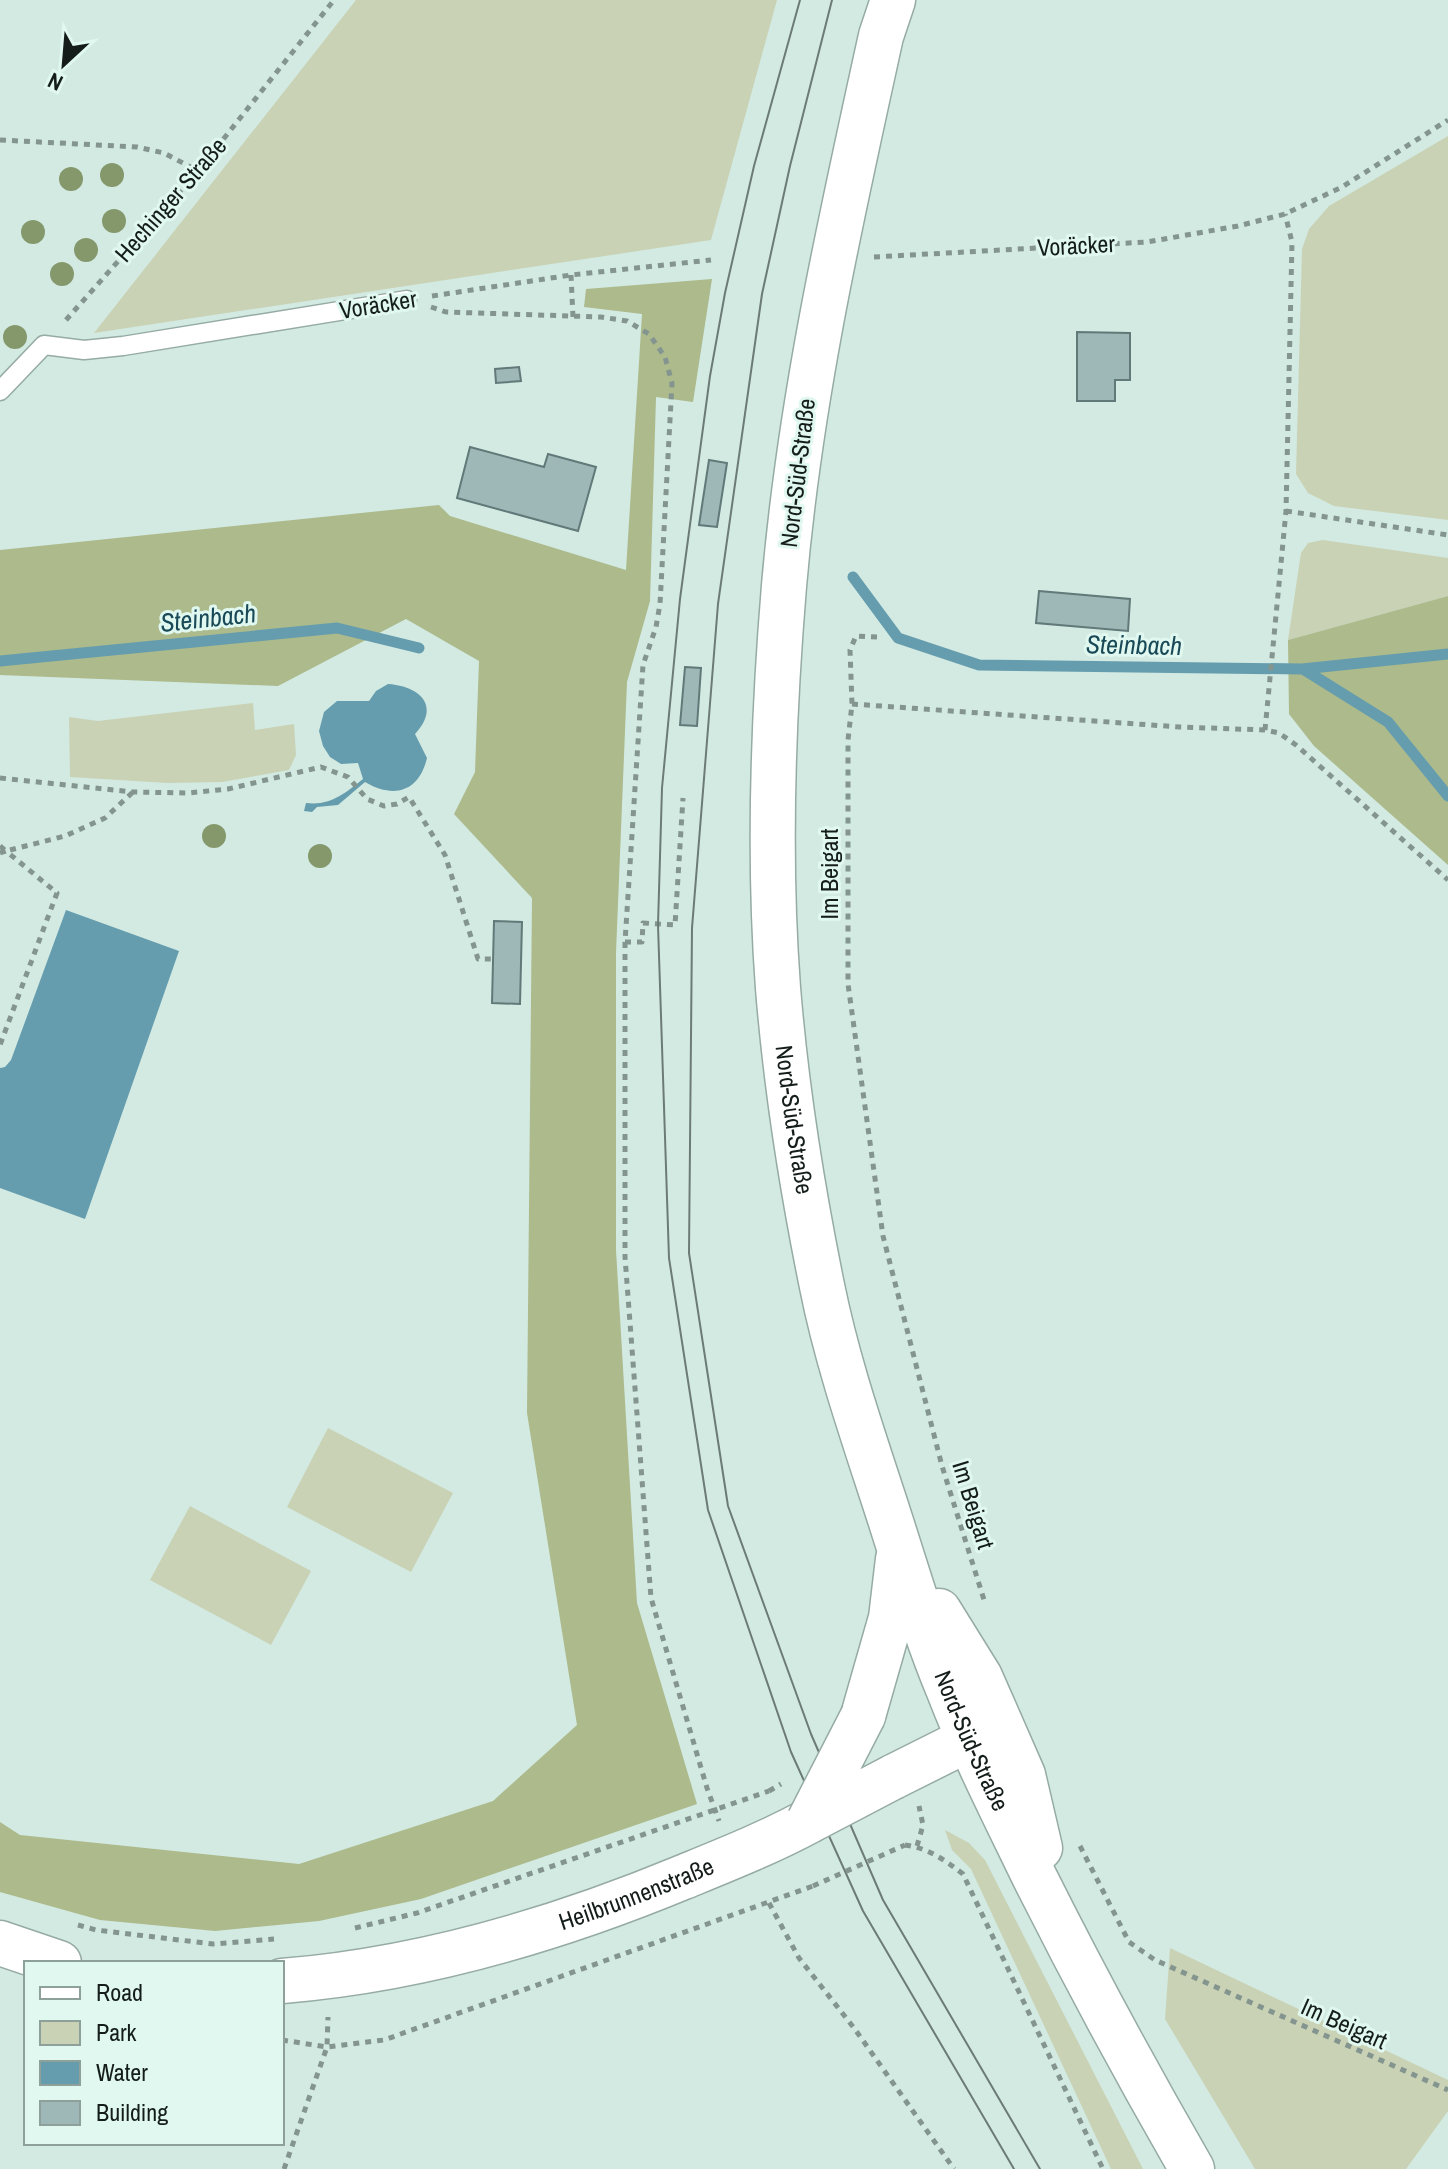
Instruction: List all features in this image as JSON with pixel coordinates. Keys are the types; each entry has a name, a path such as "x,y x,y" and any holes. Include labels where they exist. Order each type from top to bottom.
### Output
{"main road":[{"name":"Nord-Süd-Straße","path":"893,0 881,36 824,299 798,460 784,584 775,725 774,884 778,987 789,1088 822,1289 854,1407 948,1689 1057,1921 1133,2067 1192,2169"},
{"path":"797,1827 863,1716 891,1618 899,1548"},
{"path":"899,1548 980,1677 1023,1775 1057,1921"},
{"name":"Heilbrunnenstraße","path":"284,1981 330,1978 461,1951 599,1912 736,1856 969,1739"},
{"path":"0,1943 64,1942"}],"lane":[{"name":"Voräcker","path":"44,345 84,350 123,346 407,300"},
{"path":"0,391 44,345"}],"path":[{"name":"Hechinger Straße","path":"44,345 198,171 334,0"},
{"name":"Voräcker","path":"865,258 1147,242 1238,226 1285,214 1342,187 1448,120"},
{"path":"0,140 137,147 164,153 198,171"},
{"path":"1265,730 1286,511 1292,242 1285,214"},
{"name":"Voräcker","path":"407,300 571,275 711,260"},
{"path":"571,275 573,317"},
{"path":"407,300 446,312 601,317 627,321 649,334 665,357 672,383 660,604 643,665 625,942 625,1257 651,1598 714,1809 736,1856"},
{"path":"1286,511 1448,535"},
{"name":"Im Beigart","path":"877,637 856,636 850,650 848,984 883,1236 942,1466 986,1607"},
{"path":"852,704 1279,733 1448,880"},
{"path":"0,778 133,792 188,793 228,789 321,767 348,777 367,799 384,806 397,804 409,797 445,855 478,959 493,959"},
{"path":"2,850 65,836 105,818 133,792"},
{"path":"625,942 642,942 643,923 675,925 683,798"},
{"path":"0,1045 57,893 2,850"},
{"path":"347,1930 417,1913 769,1791"},
{"name":"Im Beigart","path":"1074,1834 1129,1942 1155,1960 1448,2090"},
{"path":"284,2040 327,2047 384,2040 769,1903 905,1845 917,1846 940,1857 963,1874 1103,2169"},
{"path":"769,1903 799,1958 854,2028 954,2169"},
{"path":"64,1942 96,1930 213,1944 289,1938"},
{"path":"284,2169 327,2047"}],"green space":[{"path":"356,0 777,0 711,240 94,333"},
{"path":"1448,136 1448,520 1334,506 1308,493 1296,474 1302,249 1309,229 1329,206"},
{"path":"712,279 693,402 656,397 650,601 627,682 616,953 616,1250 637,1603 697,1804 421,1899 319,1921 215,1931 100,1920 0,1892 0,1822 20,1835 299,1864 493,1801 577,1725 527,1413 532,898 454,814 475,772 479,661 406,619 278,686 0,675 0,550 439,505 450,516 626,570 642,314 584,307 586,289"},
{"path":"1323,540 1448,558 1448,596 1288,640 1301,553 1308,543"},
{"path":"1448,596 1448,865 1314,746 1289,714 1288,640"},
{"path":"253,703 255,730 294,724 296,755 289,770 222,782 167,783 70,777 69,717 98,721"},
{"path":"328,1428 453,1493 411,1572 287,1507"},
{"path":"190,1506 311,1571 271,1645 150,1580"},
{"path":"945,1830 969,1843 985,1860 1143,2169 1111,2169 971,1869 952,1850"},
{"path":"1170,1948 1448,2080 1448,2111 1406,2169 1255,2169 1165,2019"}],"water":[{"path":"388,684 417,693 426,706 423,724 415,734 427,758 418,778 412,785 395,791 365,782 338,805 304,811 306,803 330,801 363,779 358,763 341,764 330,757 323,746 319,731 324,712 337,701 369,701 376,691"},
{"path":"66,910 179,951 85,1219 0,1188 0,1068 11,1060"}],"building":[{"path":"1077,332 1130,333 1130,380 1115,380 1115,401 1077,401"},
{"path":"519,367 521,381 496,383 495,369"},
{"path":"470,447 544,467 548,454 596,467 578,531 457,498"},
{"path":"709,460 727,463 717,527 699,525"},
{"path":"1039,591 1130,599 1128,631 1036,623"},
{"path":"685,667 701,668 697,726 680,725"},
{"path":"494,921 522,922 520,1004 492,1003"}],"waterway":[{"name":"Steinbach","path":"853,577 898,638 979,665 1302,669 1448,654"},
{"name":"Steinbach","path":"0,661 337,628 419,648"},
{"path":"1303,669 1388,722 1448,796"}],"tram line":[{"path":"800,0 754,166 725,293 710,376 680,599 662,788 658,925 669,1258 708,1510 791,1752 863,1911 1014,2169"},
{"path":"832,0 790,166 762,294 718,604 692,928 689,1253 728,1506 811,1734 883,1900 1040,2169"}]}
